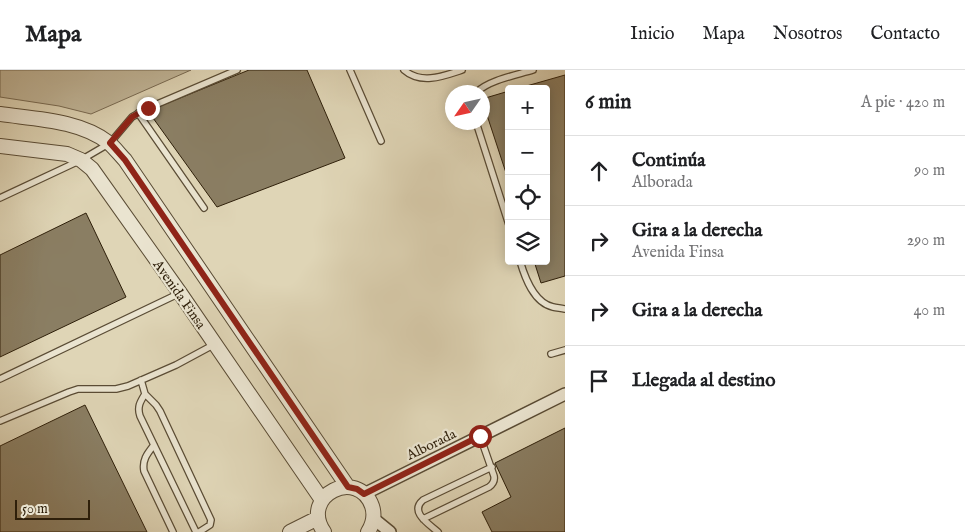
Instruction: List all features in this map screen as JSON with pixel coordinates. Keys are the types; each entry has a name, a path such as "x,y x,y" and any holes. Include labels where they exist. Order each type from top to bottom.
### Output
{"street":[{"path":"0,114 69,124 94,133 110,143 125,160 348,487"},
{"name":"Avenida Finsa","path":"0,146 67,154 81,160 92,169 180,293 322,500"},
{"name":"Alborada","path":"364,494 565,394"},
{"path":"324,532 320,527 318,518 322,500 329,492 348,487 357,489 370,501 374,519 368,532"},
{"path":"290,532 318,518"},
{"path":"374,519 390,532"}],"lane":[{"path":"0,198 81,160 110,143 132,117 138,113 237,70"},
{"path":"350,70 381,141"},
{"path":"404,70 422,78 440,77 462,70"},
{"path":"487,85 533,70"},
{"path":"138,113 204,208"},
{"path":"479,130 507,220"},
{"path":"521,265 526,280 537,298 551,307 565,309"},
{"path":"0,379 180,293"},
{"path":"0,421 78,389 116,389 176,365 215,344"},
{"path":"551,354 565,350"},
{"path":"141,380 146,394 160,411 211,520 210,525 197,532 138,411 140,402 146,394"},
{"path":"423,519 489,487 494,480 492,467 480,436"},
{"path":"154,445 144,460 144,471 173,532"},
{"path":"438,532 423,519 417,509 419,504 423,500 492,467"}],"shaded area":[{"path":"0,70 191,70 91,114 59,106 0,97"}],"building":[{"path":"249,70 307,70 345,158 217,207 148,111"},
{"path":"565,75 565,276 541,283 535,265 550,265 550,85 530,85"},
{"path":"505,92 505,170 490,124 490,97"},
{"path":"86,213 126,297 0,357 0,255"},
{"path":"85,405 147,532 0,532 0,446"},
{"path":"565,428 565,532 492,532 482,512 511,497 495,463"}],"route":[{"path":"148,108 132,117 110,143 125,160 348,487 357,489 364,494 480,436"}]}
